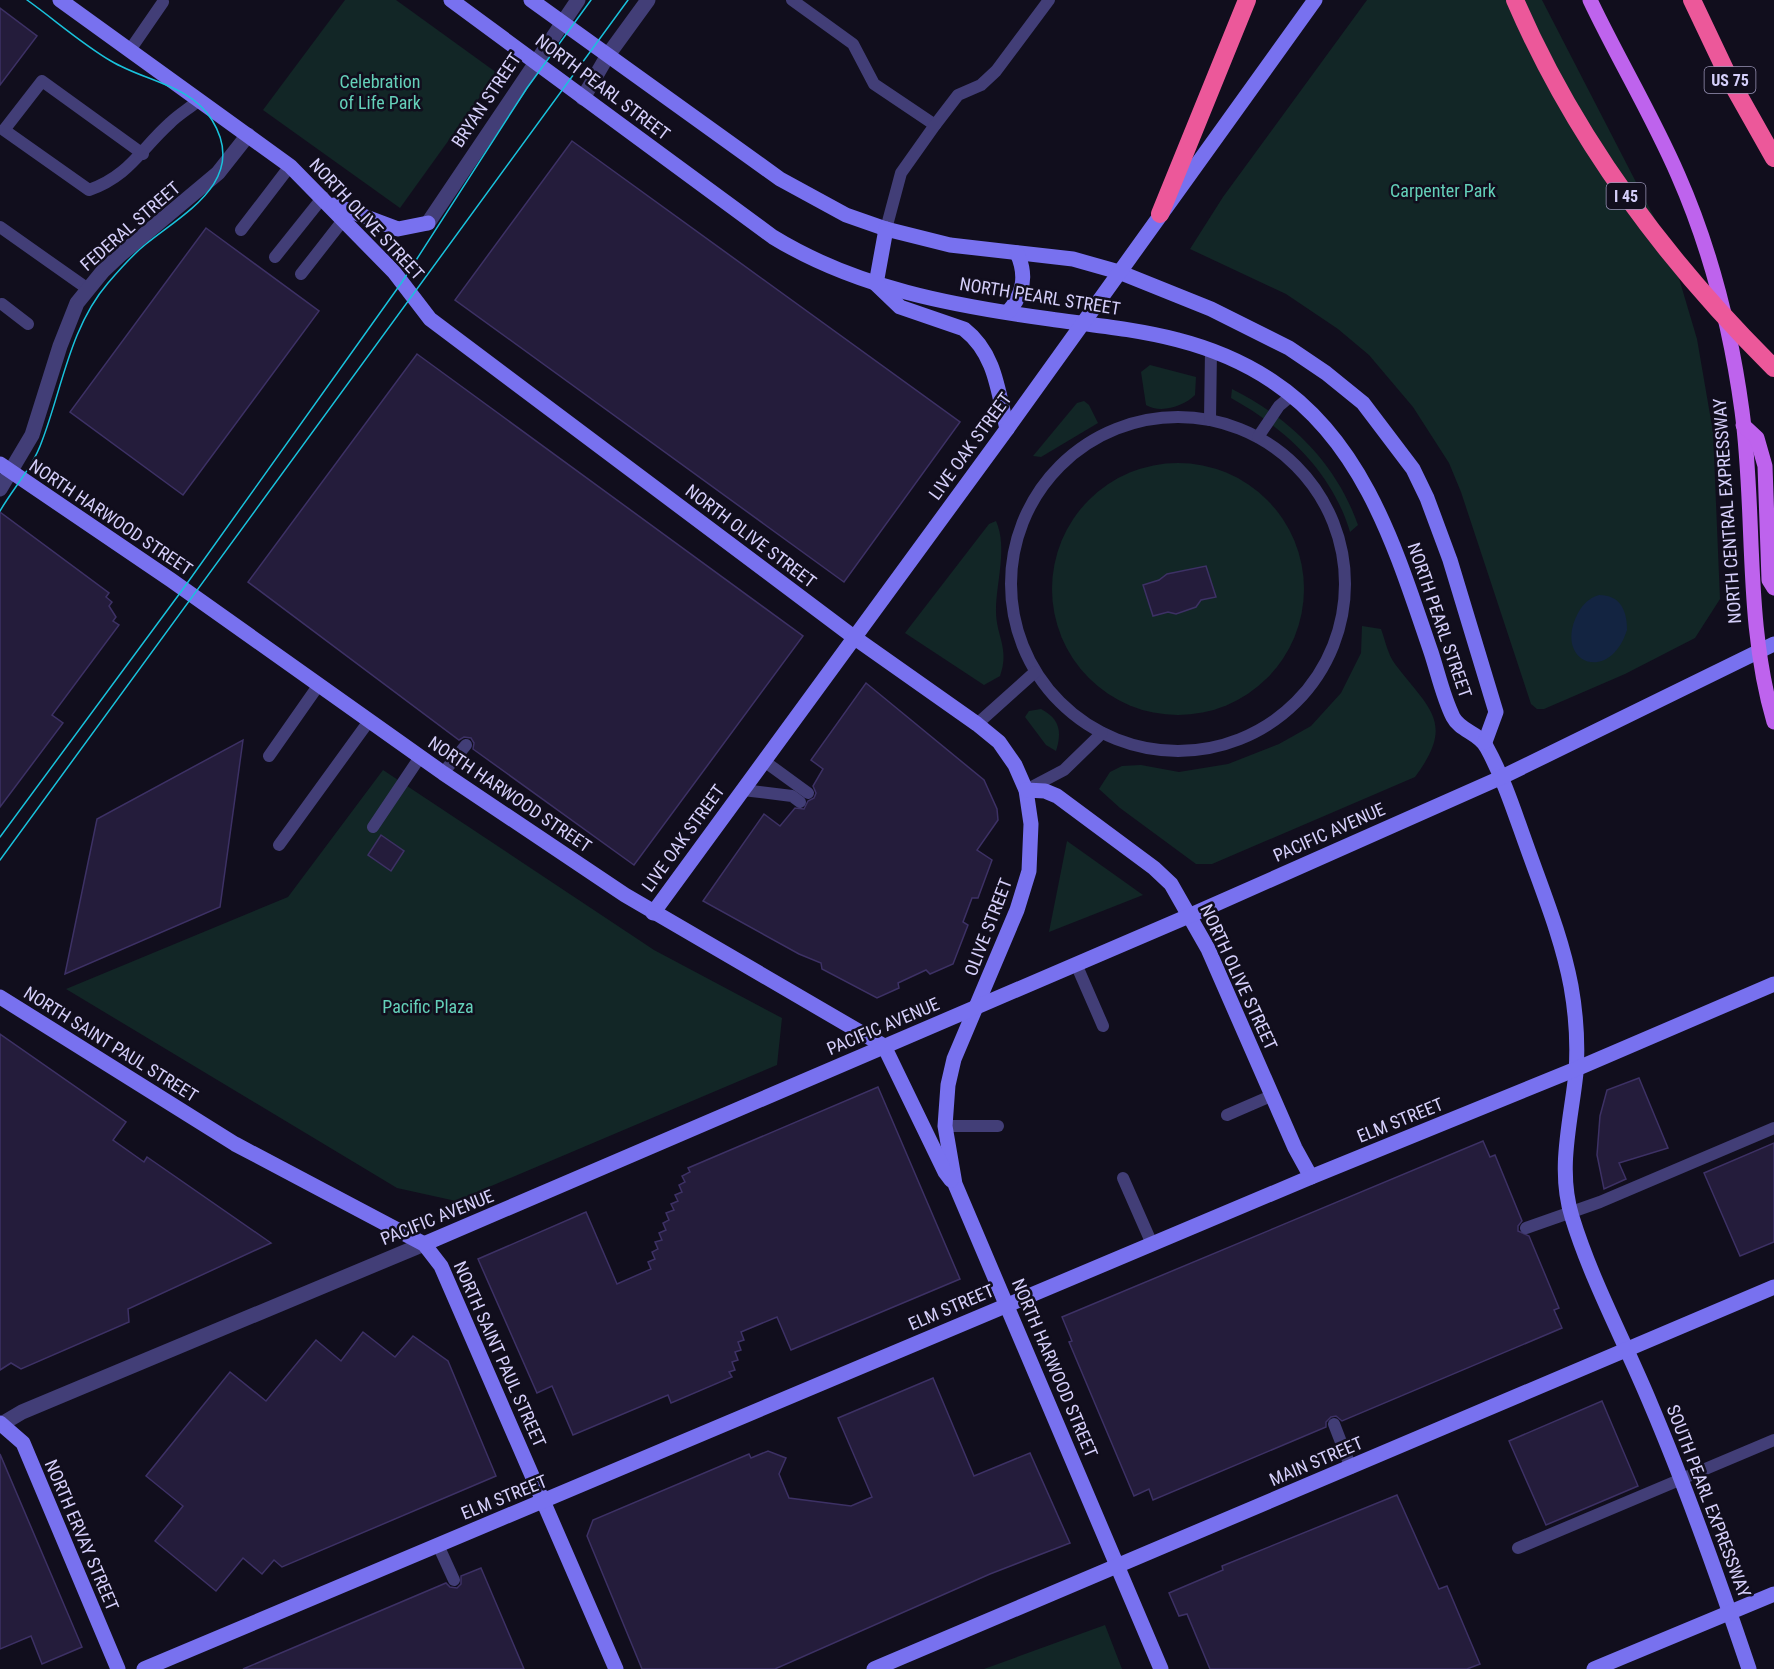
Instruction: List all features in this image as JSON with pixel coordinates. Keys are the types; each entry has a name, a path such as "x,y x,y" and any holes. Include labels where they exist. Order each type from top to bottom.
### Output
{"highway":[{"path":"1160,214 1247,0"},
{"name":"I 45","path":"1515,0 1556,84 1618,185 1694,283 1774,368"},
{"name":"US 75","path":"1692,0 1730,80 1774,158"}],"main road":[{"name":"NORTH CENTRAL EXPRESSWAY","path":"1590,0 1661,138 1694,213 1720,299 1743,425 1749,492 1751,588 1759,652 1774,722"},
{"path":"1743,425 1757,438 1765,466 1769,580 1774,588"}],"street":[{"name":"NORTH OLIVE STREET","path":"60,0 290,166 345,219 394,272 430,319 855,638 977,724 999,742 1016,765 1026,790 1045,791 1057,796 1154,868 1171,884 1191,915 1271,1096 1311,1177"},
{"name":"NORTH PEARL STREET","path":"451,0 773,237 805,257 876,284 940,300 1153,332 1211,350 1272,380 1292,395 1326,429 1365,484 1390,535 1455,722 1485,742 1496,712 1450,560 1427,498 1413,470 1363,403 1326,373 1289,348 1211,309 1119,272 1073,259 1017,254 950,244 886,229 846,215 780,179 531,0"},
{"name":"BRYAN STREET","path":"325,200 386,227 407,229 428,223 578,0"},
{"path":"584,98 608,56 648,0"},
{"name":"LIVE OAK STREET","path":"653,913 1007,429 1315,0"},
{"name":"FEDERAL STREET","path":"0,489 6,468 36,424 69,320 88,289 120,255 212,179 248,135"},
{"path":"886,229 876,284 900,307 964,329 972,336 990,358 1007,429"},
{"path":"1008,312 1015,304 1023,286 1022,264 1017,254"},
{"name":"NORTH HARWOOD STREET","path":"6,468 171,580 443,773 653,913 884,1046 945,1172 955,1184"},
{"name":"PACIFIC AVENUE","path":"0,1424 44,1403 424,1244 1191,915 1500,778 1774,644"},
{"path":"1485,742 1500,778"},
{"name":"SOUTH PEARL EXPRESSWAY","path":"1500,778 1564,953 1576,1024 1576,1069 1565,1142 1566,1188 1570,1212 1588,1264 1683,1480 1749,1669"},
{"name":"OLIVE STREET","path":"979,1006 1017,910 1029,871 1032,846 1026,790"},
{"name":"ELM STREET","path":"144,1669 1774,984"},
{"name":"NORTH SAINT PAUL STREET","path":"0,997 235,1144 424,1244 441,1266 616,1669"},
{"name":"NORTH HARWOOD STREET","path":"979,1006 954,1059 945,1102 945,1126 955,1184 1161,1669"},
{"name":"MAIN STREET","path":"874,1669 1119,1567 1774,1287"},
{"name":"NORTH ERVAY STREET","path":"0,1424 23,1443 118,1669"},
{"path":"1594,1669 1774,1594"}],"lane":[{"path":"792,0 853,44 874,84 935,125"},
{"path":"886,229 901,173 935,125 958,95 981,85 996,71 1049,0"},
{"path":"130,50 163,2"},
{"path":"143,154 42,81 2,131 89,190 106,184 143,154 170,123 200,100"},
{"path":"241,230 290,166"},
{"path":"275,257 325,200"},
{"path":"301,274 345,219"},
{"path":"0,227 88,289"},
{"path":"1,305 28,324"},
{"path":"1210,420 1211,350"},
{"path":"1258,437 1279,406 1292,395"},
{"path":"1172,417 1210,420 1258,437 1287,457 1311,482 1329,512 1341,544 1346,579 1343,615 1332,650 1314,681 1290,708 1261,729 1228,744 1196,750 1164,750 1132,745 1102,733 1068,710 1035,672 1020,642 1012,609 1010,576 1015,543 1026,512 1044,483 1076,452 1094,439 1124,425 1172,417"},
{"path":"977,724 1035,672"},
{"path":"269,756 318,686"},
{"path":"279,845 369,721"},
{"path":"1026,790 1064,770 1102,733"},
{"path":"443,773 466,745"},
{"path":"373,827 420,757"},
{"path":"743,790 804,797 764,761"},
{"path":"1076,964 1103,1026"},
{"path":"1227,1114 1271,1096"},
{"path":"945,1126 998,1126"},
{"path":"1526,1228 1774,1128"},
{"path":"1123,1178 1152,1244"},
{"path":"1334,1424 1351,1468"},
{"path":"1518,1548 1774,1440"},
{"path":"438,1545 453,1580"}],"green space":[{"name":"Celebration of Life Park","path":"345,0 396,0 497,73 400,208 263,110"},
{"name":"Carpenter Park","path":"1367,0 1542,0 1670,248 1697,339 1713,432 1720,599 1695,638 1625,674 1544,709 1537,709 1531,704 1461,492 1449,463 1413,407 1369,355 1338,329 1286,294 1190,249 1223,197"},
{"path":"1150,365 1196,377 1195,395 1185,402 1165,409 1146,405 1141,372"},
{"path":"1232,389 1292,428 1324,462 1349,503 1358,525 1350,532 1342,510 1319,471 1288,437 1231,398"},
{"path":"1084,401 1089,405 1098,423 1041,457 1033,456 1077,403"},
{"path":"1166,463 1190,463 1215,468 1238,477 1258,491 1276,509 1290,529 1299,552 1304,589 1302,614 1290,649 1276,669 1258,687 1238,701 1215,710 1190,715 1166,715 1141,710 1118,701 1098,687 1080,669 1066,649 1057,626 1052,601 1052,577 1057,552 1066,529 1080,509 1098,491 1118,477 1141,468"},
{"path":"996,521 1001,554 996,611 1004,658 1000,676 984,685 905,633 989,524"},
{"path":"1362,626 1381,629 1393,660 1427,705 1433,717 1436,729 1434,742 1415,777 1212,864 1196,864 1120,808 1099,789 1110,772 1122,766 1141,765 1179,772 1228,764 1279,744 1311,726 1341,693 1361,653"},
{"path":"1041,709 1052,717 1058,727 1059,738 1056,751 1046,745 1025,717 1029,711"},
{"name":"Pacific Plaza","path":"383,770 654,950 782,1018 777,1065 456,1201 397,1188 66,989 288,897"},
{"path":"1067,841 1143,895 1049,932"},
{"path":"1105,1625 1122,1669 984,1669"}],"water":[{"path":"1599,595 1612,598 1621,605 1626,616 1627,630 1619,647 1608,658 1597,662 1586,661 1577,655 1572,644 1572,630 1582,607"}],"building":[{"path":"0,8 37,36 0,85"},
{"path":"572,141 960,422 844,582 455,300"},
{"path":"206,228 319,311 183,495 70,412"},
{"path":"417,354 803,636 634,865 473,749 474,743 471,738 464,737 459,740 248,582"},
{"path":"0,512 109,593 106,597 112,602 109,606 116,617 113,621 119,625 52,715 63,723 0,807"},
{"path":"1206,566 1216,597 1201,600 1196,607 1176,614 1168,612 1153,616 1143,585 1159,580 1167,574"},
{"path":"866,683 984,780 997,809 998,820 977,850 992,860 978,898 972,898 963,922 968,925 953,964 930,974 926,970 898,983 899,988 877,998 822,969 821,963 799,954 703,901 764,814 780,826 795,808 804,809 808,801 814,798 816,793 813,786 823,769 811,760"},
{"path":"243,740 220,907 65,974 97,819"},
{"path":"381,835 404,851 391,871 368,855"},
{"path":"0,1034 126,1122 113,1140 144,1162 147,1157 271,1243 128,1309 129,1322 21,1369 11,1363 0,1370"},
{"path":"1639,1078 1668,1148 1619,1163 1626,1179 1604,1189 1597,1155 1600,1116 1607,1090"},
{"path":"878,1087 960,1279 791,1350 777,1317 741,1332 744,1340 738,1342 741,1350 735,1352 738,1360 732,1362 735,1370 729,1372 732,1377 671,1403 668,1395 573,1435 552,1386 537,1393 478,1259 586,1212 617,1284 651,1269 648,1262 655,1259 652,1252 658,1249 655,1242 662,1240 659,1233 666,1230 663,1223 669,1220 666,1213 674,1210 671,1204 678,1201 675,1195 682,1192 679,1185 685,1182 682,1176 690,1172 688,1168"},
{"path":"1483,1141 1490,1157 1495,1155 1522,1221 1518,1226 1518,1231 1529,1236 1559,1308 1554,1310 1562,1328 1342,1421 1336,1416 1331,1417 1326,1422 1326,1427 1153,1500 1149,1489 1134,1496 1069,1342 1072,1341 1062,1317"},
{"path":"1774,1143 1774,1242 1740,1256 1704,1173"},
{"path":"363,1332 395,1357 413,1336 448,1361 496,1476 282,1567 274,1560 262,1574 243,1558 216,1591 155,1541 183,1506 146,1476 230,1372 266,1401 316,1340 341,1361"},
{"path":"933,1378 974,1476 1030,1453 1070,1543 990,1574 775,1669 642,1669 587,1536 593,1520 749,1454 751,1458 768,1451 786,1458 779,1474 789,1498 851,1506 872,1497 838,1418"},
{"path":"1602,1401 1638,1486 1546,1525 1509,1441"},
{"path":"0,1454 82,1647 42,1664 31,1636 0,1649"},
{"path":"1397,1495 1439,1589 1447,1586 1480,1664 1467,1669 1210,1669 1187,1614 1179,1616 1169,1593 1223,1570 1222,1566"},
{"path":"481,1568 524,1669 243,1669 446,1583 450,1587 457,1588 461,1584 461,1576"}],"tram line":[{"path":"0,511 38,450 68,359 84,319 95,300 136,253 178,220 207,193 217,177 223,160 221,141 212,120 192,99 180,91 111,61 79,40 27,0"},
{"path":"0,837 183,589 402,282 527,88 591,0"},
{"path":"0,860 628,0"}]}
